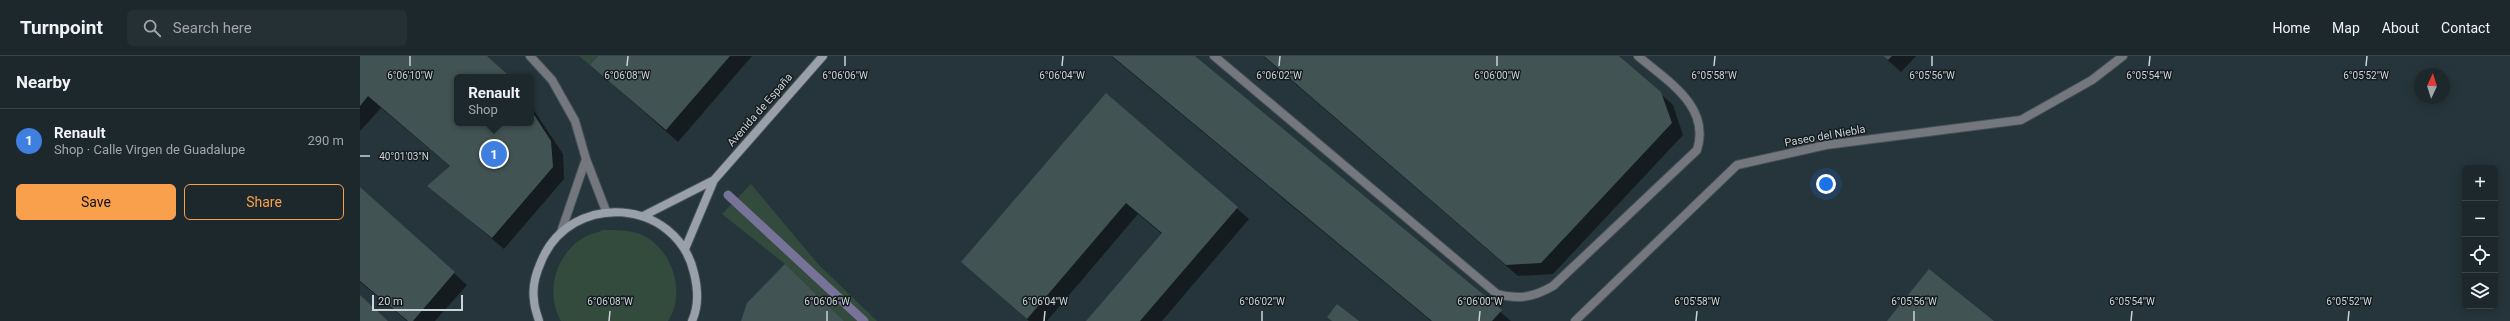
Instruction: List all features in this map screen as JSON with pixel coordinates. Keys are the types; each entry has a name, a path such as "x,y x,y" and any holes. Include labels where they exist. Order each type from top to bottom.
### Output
{"main road":[{"name":"Avenida de España","path":"684,249 714,180 758,128 823,56"},
{"name":"Avenida de España","path":"643,216 714,180"},
{"path":"539,321 534,300 535,275 545,252 560,232 582,218 606,211 622,211 643,216 666,228 684,249 692,261 698,287 695,314 692,321"}],"street":[{"path":"530,56 552,80 575,121 586,159 606,211"},
{"path":"1214,56 1497,294 1514,298 1535,296 1553,286 1698,150 1702,136 1699,120 1688,100 1638,56"},
{"name":"Paseo del Niebla","path":"1575,321 1738,166 1826,145 2021,120 2092,80 2123,56"},
{"path":"560,232 586,159"}],"green space":[{"path":"579,56 598,56 590,65"},
{"path":"751,184 818,264 877,321 844,321 785,264 722,214"},
{"path":"603,230 617,230 640,234 651,240 661,249 673,272 676,285 674,310 668,321 561,321 556,310 554,299 556,275 560,264 573,245 585,237"}],"building":[{"path":"360,56 487,56 507,74 454,74 454,126 534,126 534,115 551,141 553,167 492,238 427,186 450,166 368,96 360,106"},
{"path":"598,56 730,56 666,130 590,65"},
{"path":"1112,56 1195,56 1502,310 1492,321 1432,321"},
{"path":"1264,56 1619,56 1661,92 1672,123 1541,263 1506,265"},
{"path":"1883,56 1892,56 1888,60"},
{"path":"1106,93 1238,207 1140,321 1086,321 1162,233 1126,203 1027,319 961,262"},
{"path":"360,187 455,272 413,321 408,321 360,281"},
{"path":"785,264 844,321 741,321 747,303"},
{"path":"1929,269 1994,321 1887,321"},
{"path":"360,295 388,321 360,321"},
{"path":"1337,304 1359,321 1332,321 1327,317"}],"waterway":[{"path":"728,195 864,321"}],"place":[{"name":"Renault","path":"494,154"}]}
